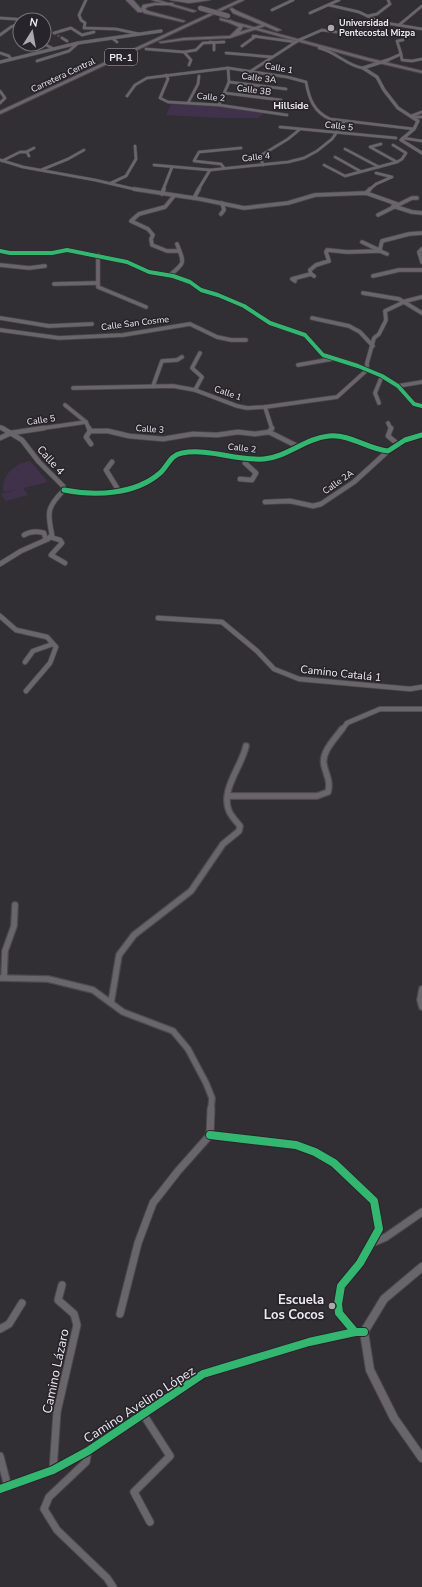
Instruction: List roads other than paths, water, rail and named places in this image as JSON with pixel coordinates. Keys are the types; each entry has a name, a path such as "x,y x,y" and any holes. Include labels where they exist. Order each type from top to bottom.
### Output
{"highway":[{"path":"128,0 131,1 140,11 182,21"},
{"path":"140,11 140,8 149,0"},
{"path":"182,21 146,12 143,8 150,4 208,0"},
{"name":"Carretera Central","path":"86,72 237,0"},
{"name":"Carretera Central","path":"0,112 242,0"},
{"path":"86,72 146,49 250,0"},
{"path":"194,13 213,7"},
{"path":"232,9 235,12 279,30"},
{"path":"167,17 188,18 174,25"},
{"path":"201,33 225,35 240,31 240,26 229,19"},
{"path":"161,42 184,38 230,37 263,26"},
{"path":"140,41 168,28"},
{"path":"86,72 134,44"}],"main road":[{"path":"154,0 172,2 194,13 263,26 388,60 422,67"},
{"path":"168,0 200,8 296,42 319,47"},
{"path":"296,42 422,72"},
{"path":"368,66 396,66"}],"street":[{"path":"86,0 79,15 81,20 85,23 84,28 116,29 146,36 146,38"},
{"path":"272,10 293,0"},
{"path":"310,13 339,0"},
{"path":"368,16 377,14 390,4 388,0"},
{"path":"399,25 422,6 420,0"},
{"path":"329,5 359,12 380,22 422,29"},
{"path":"0,18 12,19"},
{"path":"104,29 108,25"},
{"path":"0,35 12,27"},
{"path":"54,33 71,28 82,35 94,32"},
{"path":"251,71 304,38 322,30 336,32"},
{"path":"62,38 70,42 78,43 161,31"},
{"path":"242,46 255,36 296,42"},
{"path":"112,38 117,42"},
{"path":"403,40 397,41 402,60 412,61 422,59"},
{"path":"0,62 54,49 70,42"},
{"path":"209,42 214,43 214,50"},
{"path":"146,49 184,52 196,50 203,43 224,42"},
{"path":"37,61 47,56 67,53 78,43"},
{"path":"319,47 356,67 363,68 377,76 382,88 398,108 419,122 414,129 403,138"},
{"path":"184,52 191,60 189,64"},
{"path":"0,53 9,56 11,59"},
{"path":"226,53 272,57"},
{"path":"363,68 401,54"},
{"path":"219,105 229,82 228,68"},
{"name":"Calle 1","path":"127,96 139,80 166,75 228,68 299,79 306,82 310,101 320,114 330,119 344,122 414,129"},
{"name":"Calle 2","path":"166,75 168,79 160,98 168,102 219,105 287,115"},
{"path":"188,103 198,84 199,76"},
{"name":"Calle 3A","path":"229,82 286,89"},
{"path":"0,91 5,98 0,103"},
{"name":"Calle 3B","path":"225,93 281,100"},
{"path":"412,116 422,112"},
{"path":"412,116 422,117"},
{"name":"Calle 4","path":"154,165 210,170 263,165 304,158 317,151 332,139 344,122"},
{"name":"Calle 5","path":"280,127 396,138"},
{"path":"263,165 260,156 288,139 299,130"},
{"path":"403,138 422,141"},
{"path":"403,138 401,140 403,142"},
{"path":"324,165 345,176 397,162 402,159 406,153 393,145 403,142 422,153"},
{"path":"381,144 370,147 397,162"},
{"path":"111,183 126,176 136,159 135,146"},
{"path":"1,161 20,152 26,152 34,148"},
{"path":"224,168 221,164 194,161 199,152 222,148 241,148"},
{"path":"345,149 379,167"},
{"path":"41,170 56,163 70,160 84,150"},
{"path":"26,152 29,156"},
{"path":"335,157 360,171"},
{"path":"1,161 23,167 111,183 137,190 250,208 288,203 315,195 366,193 397,204"},
{"path":"162,194 172,167"},
{"path":"194,198 210,170"},
{"path":"366,193 376,184 392,177 376,173"},
{"path":"174,196 169,204 163,208 139,214 131,221 151,231 153,235 151,239 152,245 167,251 179,251"},
{"path":"378,215 397,204 412,198 417,198"},
{"path":"220,214 224,210 222,203"},
{"path":"393,206 412,212 422,213"},
{"path":"380,250 382,241 409,234 422,233"},
{"path":"362,242 387,254"},
{"path":"170,275 182,265 183,261 177,244"},
{"path":"422,249 419,252 422,262"},
{"path":"0,251 10,253 45,253 67,250 98,255 128,262 149,272 170,275 190,282 201,290 218,295 244,306 270,323 305,335 323,355 358,366 382,376 398,386 414,404 422,406"},
{"path":"295,281 292,279 295,277 313,275 310,270 316,265 329,261 326,252 327,250 347,252 380,250"},
{"path":"98,255 98,287 146,307"},
{"path":"0,265 29,268 45,266"},
{"path":"372,276 399,270 422,270"},
{"path":"54,284 97,283"},
{"path":"363,293 399,299 422,313"},
{"path":"367,370 367,363 374,338 379,334 386,320 385,311 403,302 422,297"},
{"path":"0,318 49,326 92,324"},
{"path":"312,318 348,324 362,334 367,342 373,346"},
{"name":"Calle San Cosme","path":"0,330 59,338 123,335 190,324 218,337 231,340 246,340"},
{"path":"195,390 202,377 192,368 200,353"},
{"path":"153,386 159,366 162,362 177,360 182,357"},
{"path":"298,365 333,359"},
{"name":"Calle 1","path":"74,388 173,386 195,390 236,406 247,408 265,407 334,398 339,396 367,370"},
{"path":"379,403 375,396 376,386 382,376"},
{"path":"398,386 422,382"},
{"path":"65,405 86,422 90,431 86,437 91,444"},
{"path":"265,407 272,429 269,432 299,447"},
{"name":"Calle 5","path":"0,438 11,433 86,422"},
{"path":"388,423 390,428 388,436 399,445"},
{"path":"0,427 11,433"},
{"name":"Calle 3","path":"90,431 108,431 129,436 163,439 194,434 217,435 238,432 255,434 269,432"},
{"name":"Calle 4","path":"11,433 22,440 39,462 63,486 64,490 51,503 47,512 52,535 49,538"},
{"path":"388,451 405,440 422,435"},
{"name":"Calle 2","path":"64,490 76,493 119,491 139,486 154,478 165,469 170,458 178,454 197,452 248,458 268,458 286,454 315,439 331,436 345,439 370,449 388,451"},
{"name":"Calle 2A","path":"265,502 290,502 313,506 321,504 354,482 388,451"},
{"path":"240,480 252,480 256,473 245,463 248,458"},
{"path":"112,462 106,470 119,491"},
{"path":"24,535 27,533 39,532 44,533 45,537 60,540 62,544 51,555 65,563"},
{"path":"0,564 20,551 49,538"},
{"path":"0,616 16,630 47,637 56,647 50,663 26,691"},
{"name":"Camino Catalá 1","path":"158,618 222,622 257,651 274,669 299,679 410,689 422,687"},
{"path":"25,662 33,651 53,644"},
{"path":"228,796 317,796 328,792 330,784 322,763 326,751 347,723 380,709 422,709"},
{"path":"111,1003 119,955 134,935 190,891 223,844 239,830 240,826 229,810 228,796 229,787 245,756 246,746"},
{"path":"15,905 14,926 5,951 2,978 48,979 92,990 123,1012 173,1031 188,1049 206,1082 212,1098 210,1135 178,1171 153,1203 138,1243 120,1314"},
{"path":"422,989 420,1000 422,1007"},
{"path":"210,1135 296,1145 315,1152 334,1163 374,1201 379,1229 360,1263 341,1286 338,1304 339,1313 360,1332 370,1370 394,1418 422,1458"},
{"path":"372,1243 390,1235 412,1217 422,1212"},
{"path":"360,1332 384,1299 422,1267"},
{"name":"Camino Lázaro","path":"53,1470 57,1412 77,1325 74,1314 58,1300 62,1285"},
{"path":"0,1329 9,1324 22,1303"},
{"name":"Camino Avelino López","path":"0,1489 53,1470 88,1451 203,1374 309,1342 360,1332"},
{"path":"143,1414 170,1456 134,1492 150,1522"},
{"path":"88,1451 86,1462 49,1497 44,1509 57,1530 107,1578 113,1587"},
{"path":"0,1456 8,1487"}],"tunnel":[{"path":"54,33 62,38"}],"place":[{"name":"Universidad Pentecostal Mizpa","path":"331,28"},
{"name":"Escuela Los Cocos","path":"332,1306"}],"district":[{"name":"Hillside","path":"291,105"}]}
